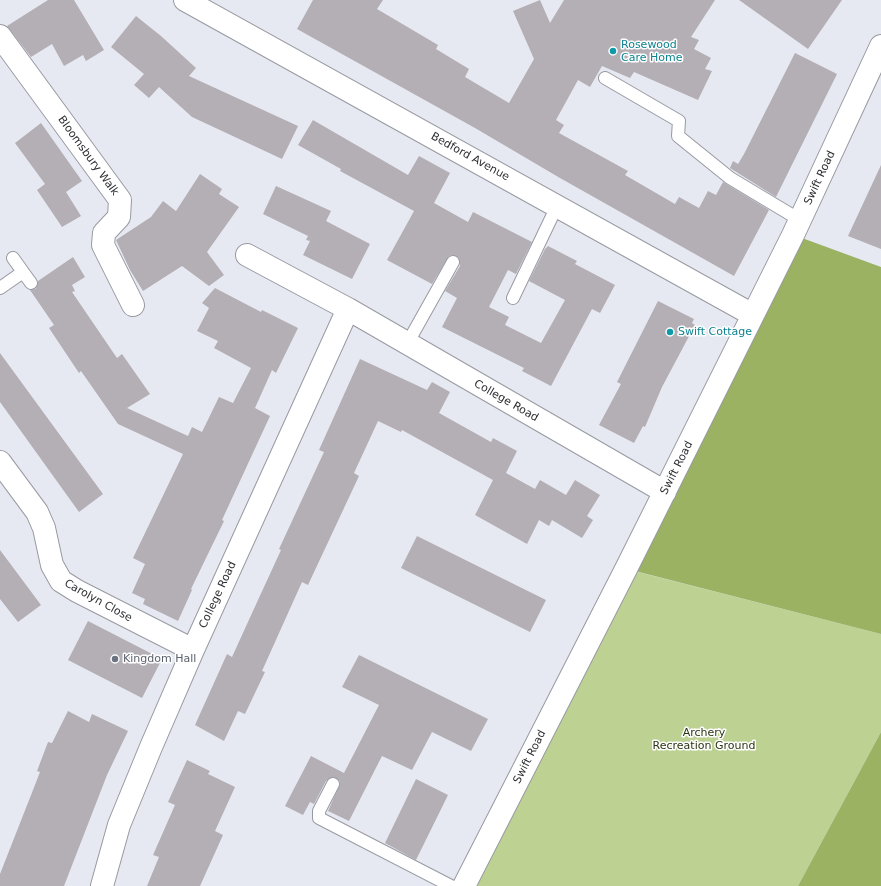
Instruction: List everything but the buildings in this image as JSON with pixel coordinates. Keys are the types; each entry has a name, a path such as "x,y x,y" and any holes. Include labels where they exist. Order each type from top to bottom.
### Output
{"street":[{"name":"Bedford Avenue","path":"186,0 753,315"},
{"name":"Bloomsbury Walk","path":"0,36 120,200 119,217 104,233 103,245 133,305"},
{"name":"Swift Road","path":"464,886 665,492 753,315 800,220 881,46"},
{"name":"College Road","path":"247,255 348,309 665,492"},
{"name":"College Road","path":"102,886 119,825 193,650 348,309"},
{"name":"Carolyn Close","path":"0,462 37,512 44,528 52,565 61,581 77,591 193,650"}],"lane":[{"path":"605,78 679,121 678,136 730,178 800,220"},
{"path":"513,298 558,206"},
{"path":"13,258 31,283"},
{"path":"407,344 453,262"},
{"path":"0,288 23,272"},
{"path":"333,784 319,810 320,818 451,886"}],"green space":[{"path":"802,238 881,267 881,634 635,571"},
{"name":"Archery Recreation Ground","path":"626,569 881,634 881,732 798,886 464,886"},
{"path":"881,732 881,886 798,886"}],"place":[{"name":"Rosewood Care Home","path":"613,51"},
{"name":"Swift Cottage","path":"670,332"},
{"name":"Kingdom Hall","path":"115,659"}]}
